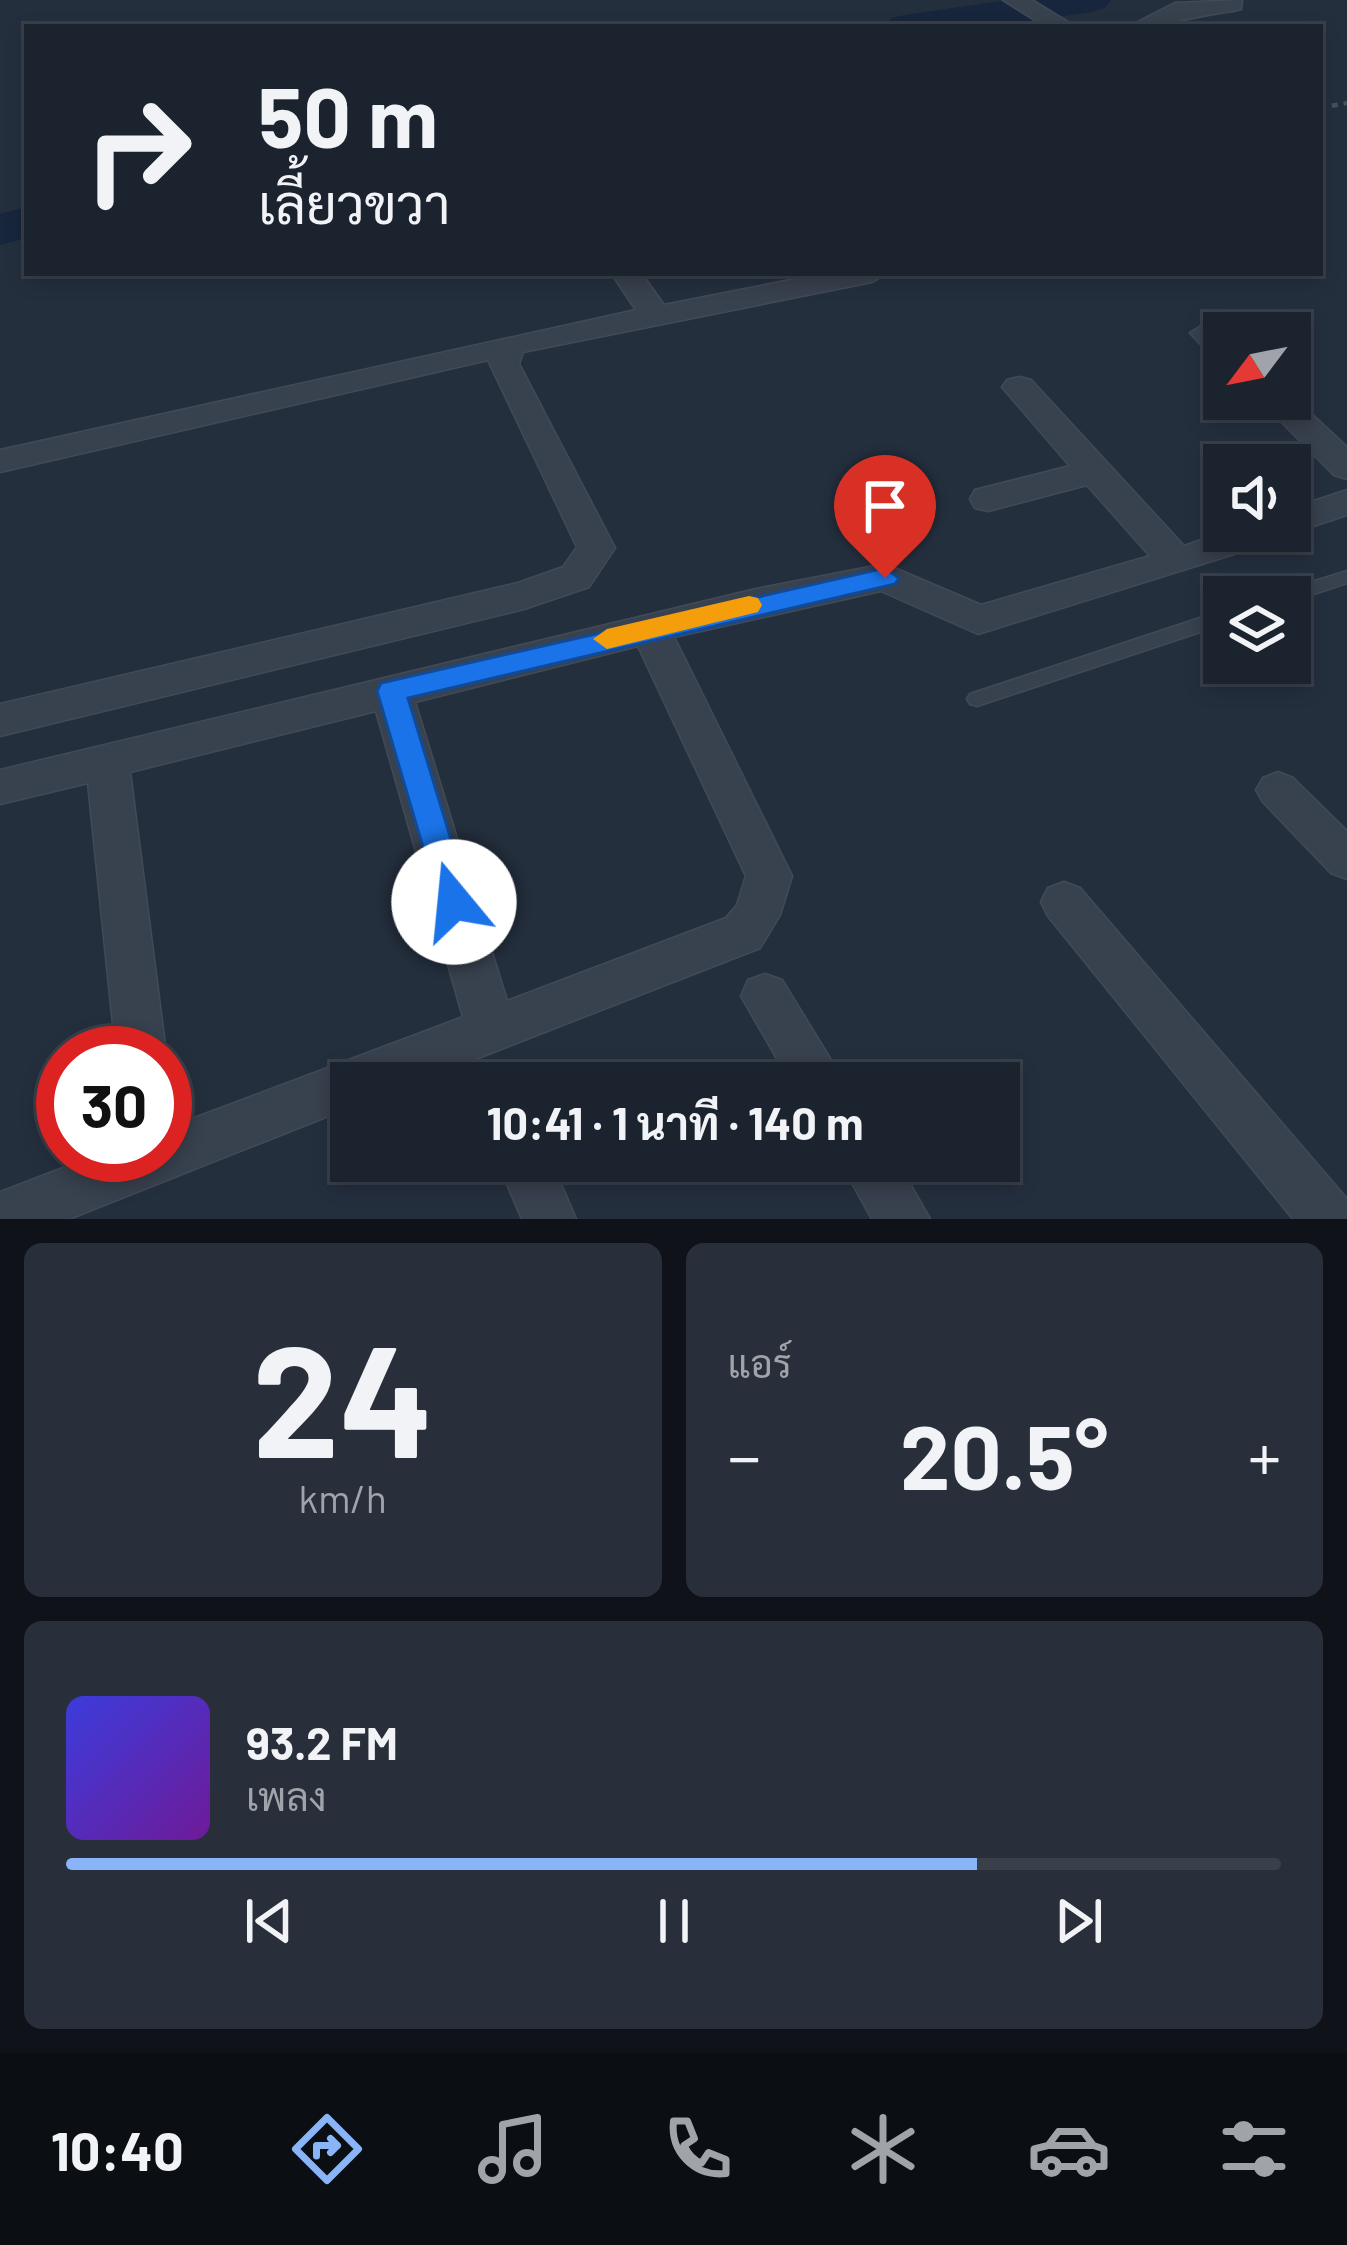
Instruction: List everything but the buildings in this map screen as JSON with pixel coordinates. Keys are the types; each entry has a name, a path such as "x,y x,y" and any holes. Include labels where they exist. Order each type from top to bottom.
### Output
{"street":[{"path":"1015,0 1059,24"},
{"path":"1146,24 1175,10 1234,4"},
{"path":"628,276 656,316"},
{"path":"0,460 514,344 857,276"},
{"path":"0,719 524,595 576,577 596,548 502,364 514,344"},
{"path":"1018,387 1177,562"},
{"path":"1298,420 1347,466"},
{"path":"988,499 1095,471"},
{"path":"1311,515 1347,502"},
{"path":"0,787 664,625 885,578 978,620 1205,552"},
{"path":"405,1062 743,933 757,915 769,877 664,625"},
{"path":"391,691 491,1029"},
{"path":"107,759 138,1026"},
{"path":"1278,790 1347,860"},
{"path":"1064,902 1328,1219"},
{"path":"765,996 806,1062"},
{"path":"192,1142 330,1091"},
{"path":"0,1219 91,1182"},
{"path":"533,1182 549,1219"},
{"path":"880,1182 903,1219"}],"lane":[{"path":"1311,589 1347,577"},
{"path":"977,699 1203,624"}],"waterway":[{"path":"926,24 1091,0"},
{"path":"0,230 24,223"}],"slow traffic":[{"path":"607,639 749,605"}],"route":[{"path":"454,902 391,691 885,578"}]}
